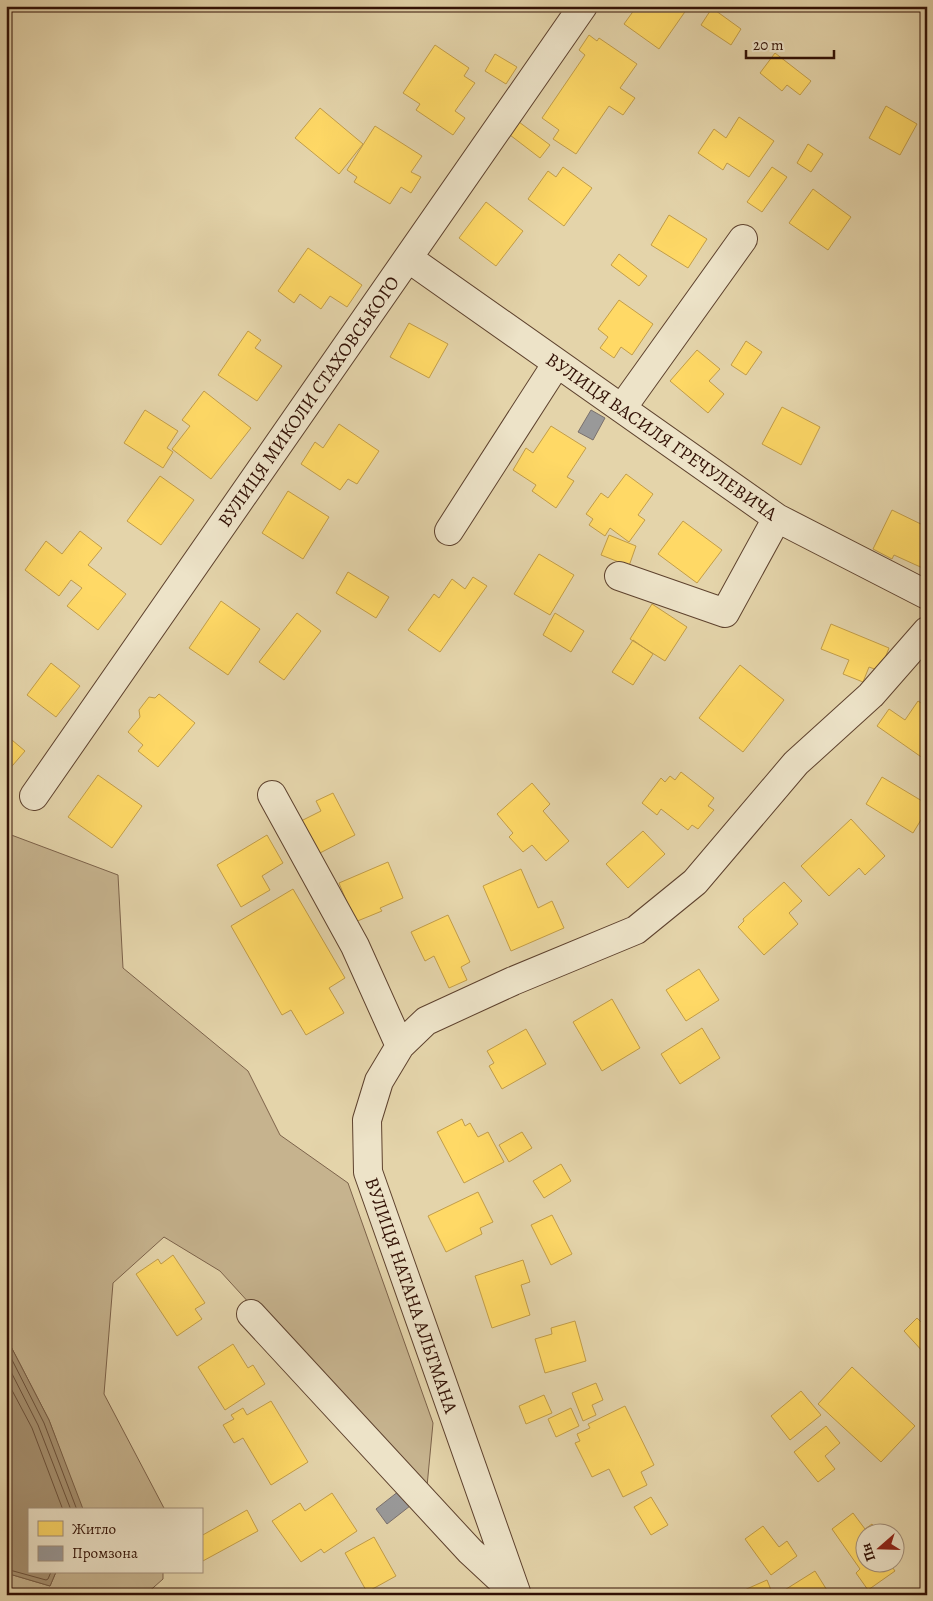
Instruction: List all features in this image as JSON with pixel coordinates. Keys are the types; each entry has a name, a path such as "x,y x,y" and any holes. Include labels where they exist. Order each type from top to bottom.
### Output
{"street":[{"name":"ВУЛИЦЯ МИКОЛИ СТАХОВСЬКОГО","path":"34,796 583,6"},
{"path":"622,408 743,239"},
{"name":"ВУЛИЦЯ ВАСИЛЯ ГРЕЧУЛЕВИЧА","path":"408,258 777,518 927,595"},
{"path":"449,531 557,363"},
{"path":"619,576 725,613 777,518"},
{"name":"ВУЛИЦЯ НАТАНА АЛЬТМАНА","path":"517,1594 368,1172 367,1120 379,1081 400,1046 426,1021 513,981 636,930 695,882 796,763 871,695 927,631"},
{"path":"272,795 356,946 400,1046"},
{"name":"ВУЛИЦЯ НАТАНА АЛЬТМАНА","path":"251,1314 470,1551 517,1594"}],"shaded area":[{"path":"6,833 118,875 123,968 248,1071 280,1135 348,1183 433,1423 426,1497 220,1271 164,1237 113,1283 104,1394 164,1508 81,1508 49,1420 6,1337"},
{"path":"6,1573 50,1586 55,1574 163,1574 163,1579 145,1595 6,1595"}],"water":[{"path":"6,1337 49,1420 83,1508 28,1508 28,1574 55,1574 50,1586 6,1573"}],"building: Житло":[{"path":"637,6 689,6 659,49 624,24"},
{"path":"712,8 741,29 731,45 701,25"},
{"path":"589,35 597,41 599,38 637,64 620,88 635,98 623,115 609,106 576,154 553,139 559,130 542,118 585,55 579,50"},
{"path":"435,45 469,68 464,76 475,83 455,111 465,118 453,135 416,110 420,104 403,93"},
{"path":"775,53 811,81 800,95 787,85 782,91 760,73"},
{"path":"495,54 517,67 506,84 485,71"},
{"path":"886,106 917,124 900,155 869,138"},
{"path":"320,108 363,144 339,174 295,138"},
{"path":"739,117 774,141 749,177 727,163 723,170 698,153 714,129 726,138"},
{"path":"519,122 550,145 540,158 510,135"},
{"path":"375,126 422,156 411,172 421,177 411,193 401,187 390,204 354,182 357,177 347,170"},
{"path":"808,144 823,154 811,172 797,163"},
{"path":"563,167 592,188 564,226 528,199 548,171 556,177"},
{"path":"772,167 787,177 762,212 747,202"},
{"path":"813,189 851,217 828,250 789,223"},
{"path":"486,202 523,231 496,266 459,238"},
{"path":"669,215 707,239 688,268 651,245"},
{"path":"308,248 362,285 347,307 330,296 321,309 300,294 294,303 278,291"},
{"path":"619,254 647,276 639,286 611,265"},
{"path":"619,300 653,324 632,355 621,347 614,358 600,348 608,337 598,329"},
{"path":"409,323 448,344 429,378 390,357"},
{"path":"248,331 261,340 255,348 282,366 257,401 218,375"},
{"path":"746,341 762,352 746,375 731,365"},
{"path":"697,350 720,369 709,381 724,394 708,413 670,381"},
{"path":"204,391 251,428 211,479 172,449 190,426 182,420"},
{"path":"782,407 820,427 801,465 762,444"},
{"path":"145,410 178,431 167,448 173,452 163,468 124,443"},
{"path":"339,424 379,451 357,484 348,479 340,490 301,464 315,442 323,448"},
{"path":"551,426 586,448 567,477 574,481 556,508 532,491 536,485 513,470 526,448 533,453"},
{"path":"626,474 653,494 638,515 645,520 629,542 610,528 605,536 589,525 593,519 586,514 601,493 608,498"},
{"path":"160,476 194,500 161,545 127,521"},
{"path":"288,491 329,517 303,559 262,533"},
{"path":"892,510 927,527 927,570 894,555 892,559 873,549"},
{"path":"683,521 722,550 697,583 658,554"},
{"path":"80,531 102,548 88,565 126,594 98,630 67,606 82,588 71,580 59,596 25,570 46,541 62,554"},
{"path":"609,535 636,546 629,566 601,555"},
{"path":"539,554 574,575 550,615 514,594"},
{"path":"348,572 389,597 376,618 336,593"},
{"path":"473,577 487,586 440,652 408,630 434,594 439,598 452,579 465,589"},
{"path":"221,601 260,629 228,675 189,648"},
{"path":"652,604 687,627 665,661 630,639"},
{"path":"297,613 321,631 284,680 259,662"},
{"path":"555,613 584,631 571,652 543,635"},
{"path":"831,624 889,648 880,671 869,667 863,682 843,674 849,660 821,649"},
{"path":"633,640 653,654 633,685 612,672"},
{"path":"51,663 80,686 56,717 27,695"},
{"path":"740,665 784,700 743,752 699,718"},
{"path":"159,694 195,723 158,767 138,751 143,745 128,732 140,717 139,710 149,697 155,698"},
{"path":"918,701 927,707 927,761 877,726 889,709 905,720"},
{"path":"6,735 25,751 7,772 6,772"},
{"path":"681,772 714,798 708,806 714,810 698,829 692,825 688,830 661,809 657,815 642,803 661,778 665,782 670,776 675,780"},
{"path":"98,775 142,806 112,848 68,817"},
{"path":"882,777 927,804 927,810 913,833 866,804"},
{"path":"532,783 550,804 543,811 569,841 546,861 532,845 523,852 509,837 513,833 497,814"},
{"path":"333,793 355,835 318,854 301,821 321,811 316,801"},
{"path":"851,819 885,856 865,875 859,868 829,896 801,866"},
{"path":"643,831 665,854 628,888 606,864"},
{"path":"267,835 283,863 262,876 270,890 241,907 217,865"},
{"path":"388,862 403,898 380,908 382,911 355,922 339,883"},
{"path":"521,869 538,908 552,901 564,928 511,951 483,886"},
{"path":"784,882 802,901 789,913 798,924 764,955 738,927 744,921 743,919"},
{"path":"293,889 345,978 329,988 344,1013 306,1035 291,1010 282,1015 231,926"},
{"path":"448,915 470,962 461,967 467,980 449,988 434,956 425,961 411,932"},
{"path":"699,969 719,1000 686,1021 666,990"},
{"path":"612,999 640,1048 602,1071 573,1022"},
{"path":"702,1028 720,1058 680,1084 661,1054"},
{"path":"526,1029 546,1064 502,1089 489,1066 494,1063 487,1051"},
{"path":"462,1119 465,1126 470,1123 478,1137 488,1132 504,1162 464,1183 437,1132"},
{"path":"522,1132 532,1148 509,1162 499,1145"},
{"path":"561,1164 571,1181 544,1198 533,1181"},
{"path":"478,1192 493,1222 480,1228 482,1234 446,1252 428,1216"},
{"path":"552,1215 572,1254 551,1265 531,1225"},
{"path":"173,1255 205,1303 195,1309 202,1319 177,1336 136,1274 158,1259 161,1264"},
{"path":"523,1260 530,1282 521,1285 530,1315 492,1328 475,1276"},
{"path":"917,1318 927,1328 927,1350 924,1353 904,1331"},
{"path":"575,1321 586,1361 545,1373 535,1339 552,1334 551,1328"},
{"path":"233,1344 248,1368 253,1365 265,1384 225,1410 198,1367"},
{"path":"852,1367 915,1426 881,1462 818,1404"},
{"path":"596,1383 603,1400 592,1405 596,1415 583,1421 572,1393"},
{"path":"801,1391 821,1415 790,1440 771,1416"},
{"path":"544,1395 552,1413 526,1424 519,1406"},
{"path":"271,1401 308,1462 271,1485 243,1438 234,1443 223,1425 234,1419 231,1415 243,1408 247,1415"},
{"path":"625,1406 654,1465 641,1472 647,1485 623,1497 609,1469 592,1477 575,1443 580,1441 577,1434 590,1428 588,1424"},
{"path":"571,1408 579,1426 556,1437 548,1419"},
{"path":"826,1426 840,1443 825,1456 835,1469 818,1482 794,1452"},
{"path":"332,1493 357,1531 324,1553 321,1549 301,1562 272,1521 300,1503 305,1511"},
{"path":"651,1497 668,1525 651,1535 634,1507"},
{"path":"247,1510 258,1531 202,1561 202,1535"},
{"path":"853,1513 861,1524 856,1524 856,1563 832,1529"},
{"path":"763,1526 779,1547 787,1541 797,1556 771,1575 745,1539"},
{"path":"374,1537 396,1576 367,1592 345,1553"},
{"path":"815,1571 830,1595 786,1595 783,1591"},
{"path":"857,1574 891,1574 868,1590"},
{"path":"767,1580 773,1595 733,1595"}],"building: Промзона":[{"path":"591,410 605,418 593,440 578,432"},
{"path":"399,1491 410,1506 387,1524 376,1509"}]}
